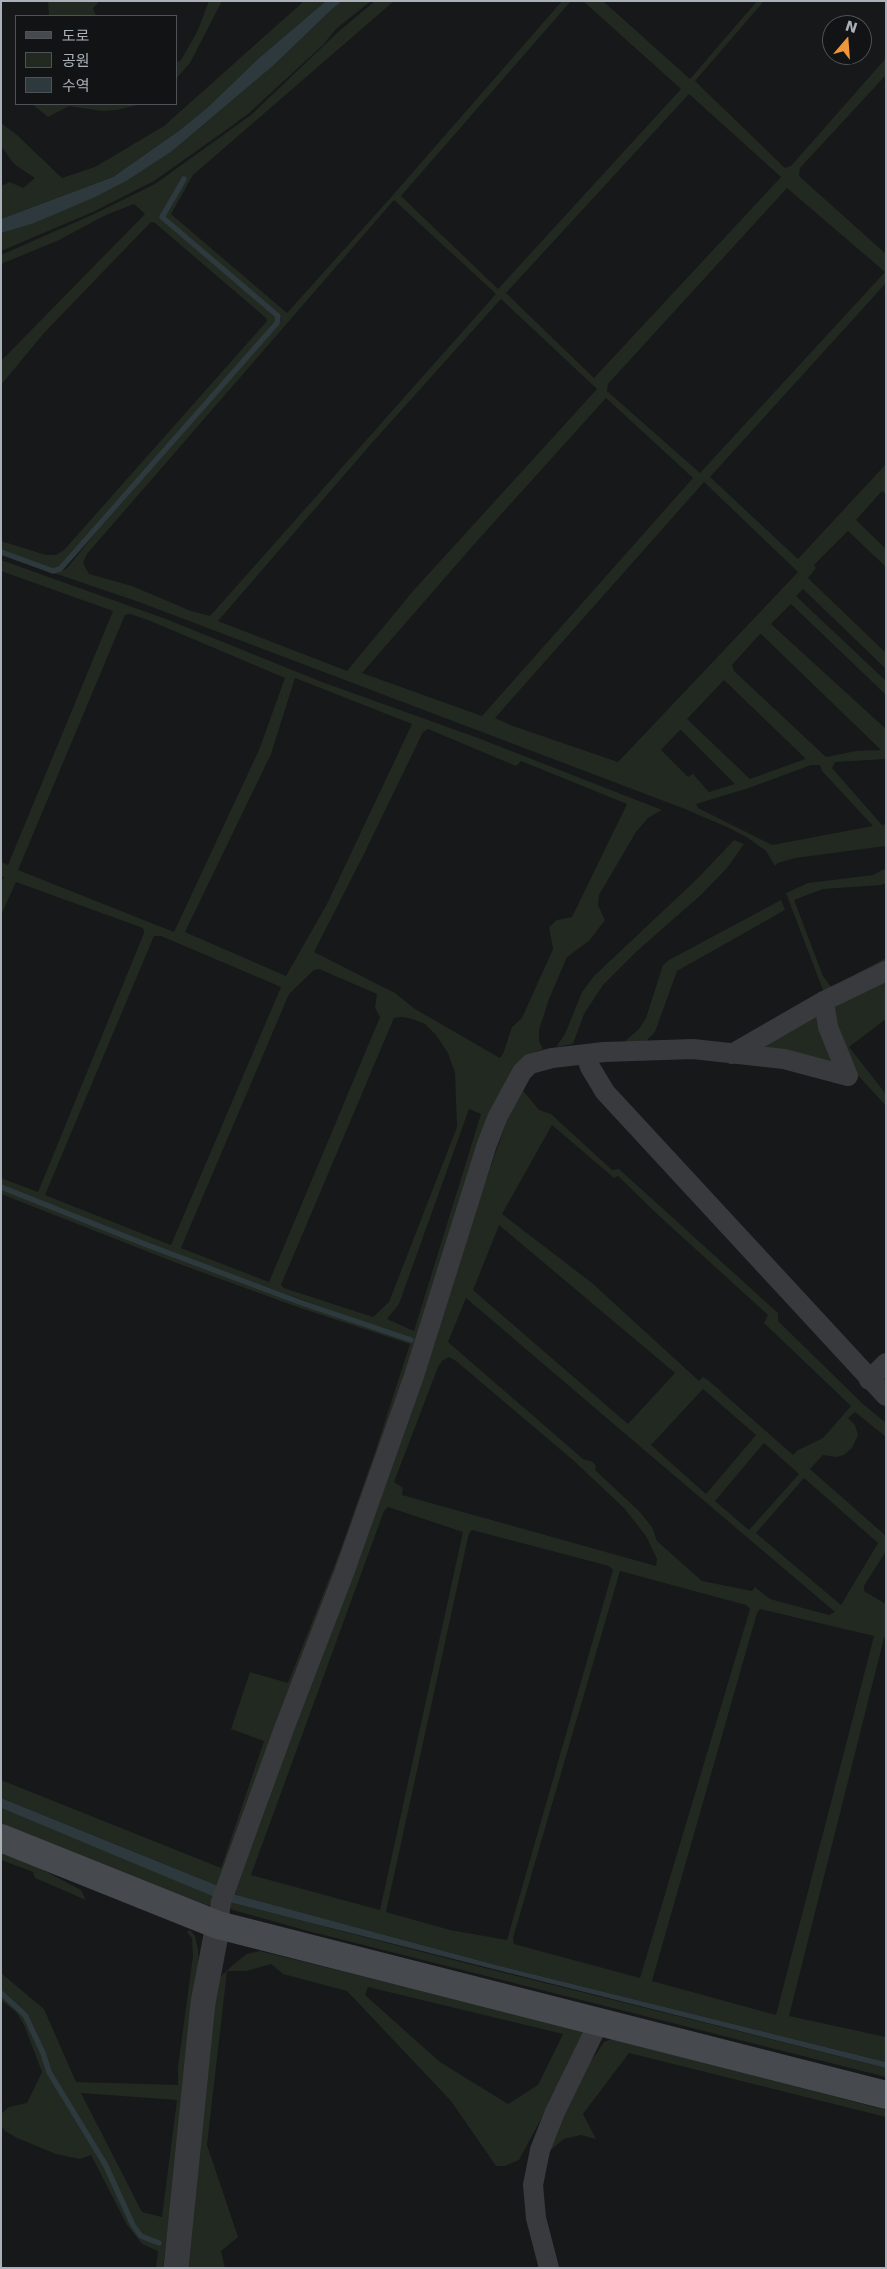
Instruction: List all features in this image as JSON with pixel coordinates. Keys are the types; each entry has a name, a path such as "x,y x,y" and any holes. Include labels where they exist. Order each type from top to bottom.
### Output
{"main road":[{"path":"1,1838 218,1925 886,2095"}],"street":[{"path":"732,1054 824,1001 886,971"},
{"path":"176,2268 203,2002 221,1902 284,1726 341,1582 414,1376 487,1144 498,1116 522,1072 530,1064 552,1058 604,1052 692,1050 784,1060 848,1076 828,1027 824,1001"},
{"path":"586,1055 590,1067 604,1092 869,1380 886,1396"},
{"path":"869,1380 886,1363"},
{"path":"549,2268 535,2209 534,2184 540,2150 555,2112 599,2022"}],"green space":[{"path":"48,1 100,1 93,8 96,15 49,15"},
{"path":"209,1 222,1 190,63 178,77 178,62 181,60 197,32"},
{"path":"304,1 326,1 259,58 207,108 180,130 113,177 1,219 1,186 10,182 23,188 35,178 14,164 1,146 1,123 17,135 62,178 95,167 164,126"},
{"path":"342,1 371,1 336,29 323,45 249,113 229,128 154,181 93,212 1,251 1,233 32,224 128,180 171,152 274,65"},
{"path":"375,1 394,1 193,175 171,214 287,313 562,1 571,1 401,196 498,289 681,89 583,1 603,1 690,79 757,1 764,1 695,81 785,168 791,166 886,58 886,75 800,168 799,176 886,254 886,283 710,477 798,559 886,464 886,494 882,491 856,520 886,549 886,567 848,531 814,565 816,568 808,578 886,653 886,669 803,589 796,596 886,681 886,695 791,604 771,624 886,729 886,759 835,762 832,768 882,825 886,824 886,846 795,858 778,863 775,866 766,851 748,838 685,809 139,602 1,555 1,553 52,572 58,573 67,568 280,322 281,317 164,216 186,179 183,178 160,216 277,317 275,322 66,563 59,568 52,569 1,550 1,541 46,555 56,555 64,550 267,321 266,318 155,223 151,222 44,333 1,385 1,361 145,214 134,204 106,215 57,241 1,264 1,255 94,214 155,184 251,115 338,32","holes":["689,94 781,177 594,378 506,293","787,188 885,272 700,473 607,391 608,384","394,200 496,294 210,616 191,611 132,586 89,574 83,563 87,554","501,299 597,389 413,591 347,671 218,621 371,444","606,398 693,478 482,716 362,673 478,540","704,482 798,572 618,762 495,718","761,634 881,750 856,751 826,757 734,671 732,665","724,680 805,758 750,779 687,719","680,730 735,784 709,792 693,774 688,777 661,750","811,765 820,765 822,771 873,826 772,845 698,808 696,804 749,788"]},
{"path":"33,105 138,105 117,110 101,111 69,106 48,117"},
{"path":"1,560 166,619 322,682 478,738 662,810 648,818 636,832 599,895 598,905 605,920 589,941 567,957 549,999 539,1030 539,1041 543,1049 529,1055 417,1342 221,1887 1,1798 1,1780 221,1868 264,1741 231,1729 250,1672 288,1683 340,1551 410,1344 300,1308 174,1262 1,1194 1,1188 142,1244 302,1304 413,1340 143,1242 1,1185 1,1178 38,1192 144,933 143,928 16,882 1,915 1,882 4,877 1,876 1,862 8,865 113,611 1,571","holes":["130,614 148,620 285,678 259,750 174,932 18,870 125,615","295,678 412,724 327,904 286,976 185,932 271,754","428,729 516,766 521,761 627,804 572,917 557,920 549,927 553,949 522,1018 512,1027 500,1058 415,1009 395,993 314,952 423,732","154,936 161,936 281,987 171,1245 45,1195","319,969 377,994 375,1008 380,1017 269,1282 181,1248 289,994 314,970","394,1018 413,1019 425,1024 436,1035 448,1053 455,1073 457,1127 389,1302 373,1317 284,1288 281,1285","469,1109 481,1114 414,1331 387,1319 399,1304"]},
{"path":"734,840 744,844 727,868 701,895 637,951 603,985 584,1014 573,1044 556,1047 565,1034 582,992 594,976 697,879"},
{"path":"886,868 886,883 881,885 823,889 794,900 823,976 831,987 886,958 886,964 824,993 786,893 808,883 873,875"},
{"path":"781,900 785,910 677,971 655,1032 646,1041 624,1042 639,1029 646,1018 663,965"},
{"path":"886,974 886,1019 849,1047 886,1094 886,1106 854,1071 831,1006"},
{"path":"818,1015 841,1068 747,1049"},
{"path":"521,1088 539,1110 551,1114 612,1170 619,1169 778,1313 778,1321 863,1404 886,1423 886,1437 855,1412 848,1418 855,1425 858,1435 852,1448 844,1455 836,1457 823,1455 810,1469 886,1536 886,1551 864,1586 864,1591 886,1604 886,1638 884,1638 789,2016 886,2037 886,2062 496,1965 233,1894 261,1822 514,1100","holes":["552,1125 614,1178 618,1176 768,1315 764,1323 851,1406 823,1438 798,1450 793,1455 708,1380 703,1377 699,1381 592,1283 502,1214","499,1225 675,1373 628,1424 473,1290","466,1298 835,1612 829,1615 770,1599 755,1587 752,1591 702,1581 657,1541 652,1527 640,1512 595,1470 596,1466 593,1462 583,1459 448,1342","449,1357 456,1361 574,1461 624,1508 646,1536 657,1559 656,1566 402,1495 403,1488 394,1482 438,1367 442,1361","703,1389 756,1435 706,1494 651,1445","764,1443 799,1474 749,1530 715,1501","804,1478 878,1543 841,1605 756,1533","388,1507 463,1532 380,1910 251,1875 384,1511","472,1530 609,1566 613,1570 507,1940 450,1930 386,1912 469,1533","620,1571 746,1605 750,1609 640,1978 514,1944 513,1938","760,1609 874,1636 776,2015 652,1981 757,1613"]},
{"path":"1,1808 217,1898 210,1906 198,1902 1,1824"},
{"path":"1,1852 28,1862 81,1890 86,1900 35,1878 33,1872 1,1860"},
{"path":"229,1902 886,2068 886,2077 308,1931 233,1910 228,1907"},
{"path":"190,1930 195,1936 199,1968 163,2268 156,2268 158,2251 142,2244 127,2225 91,2155 80,2159 56,2154 17,2138 5,2131 1,2126 1,2114 9,2107 27,2103 42,2072 24,2025 17,2013 1,2000 1,1995 24,2016 42,2054 47,2072 103,2164 132,2225 140,2237 161,2244 142,2235 135,2224 106,2163 50,2071 26,2014 1,1991 1,1973 44,2009 76,2082 178,2085 178,2067 193,1956 192,1938 187,1932","holes":["81,2093 177,2100 162,2217 142,2212"]},
{"path":"260,1951 588,2032 519,2160 505,2166 496,2166 451,2101 347,1991 283,1974 271,1964 246,1971 227,1971 207,2145 238,2237 221,2251 225,2268 182,2268 217,1980 235,1963 247,1954","holes":["368,1987 563,2034 538,2085 508,2104 440,2062 365,1995"]},
{"path":"612,2039 886,2110 886,2117 629,2053 583,2114 596,2139 581,2135 564,2139 542,2157 578,2080 604,2042"}],"water":[{"path":"326,1 342,1 274,65 171,152 128,180 95,197 32,224 1,233 1,219 113,177 180,130 207,108 259,58"},
{"path":"1,1798 221,1887 217,1898 1,1808"},
{"path":"233,1894 496,1965 886,2062 886,2068 229,1902"}],"waterway":[{"path":"1,552 53,571 60,569 277,323 278,316 162,217 184,179"},
{"path":"1,1187 142,1243 302,1303 411,1340"},
{"path":"1,1993 25,2015 43,2053 49,2072 105,2164 133,2225 141,2236 159,2243"}]}
